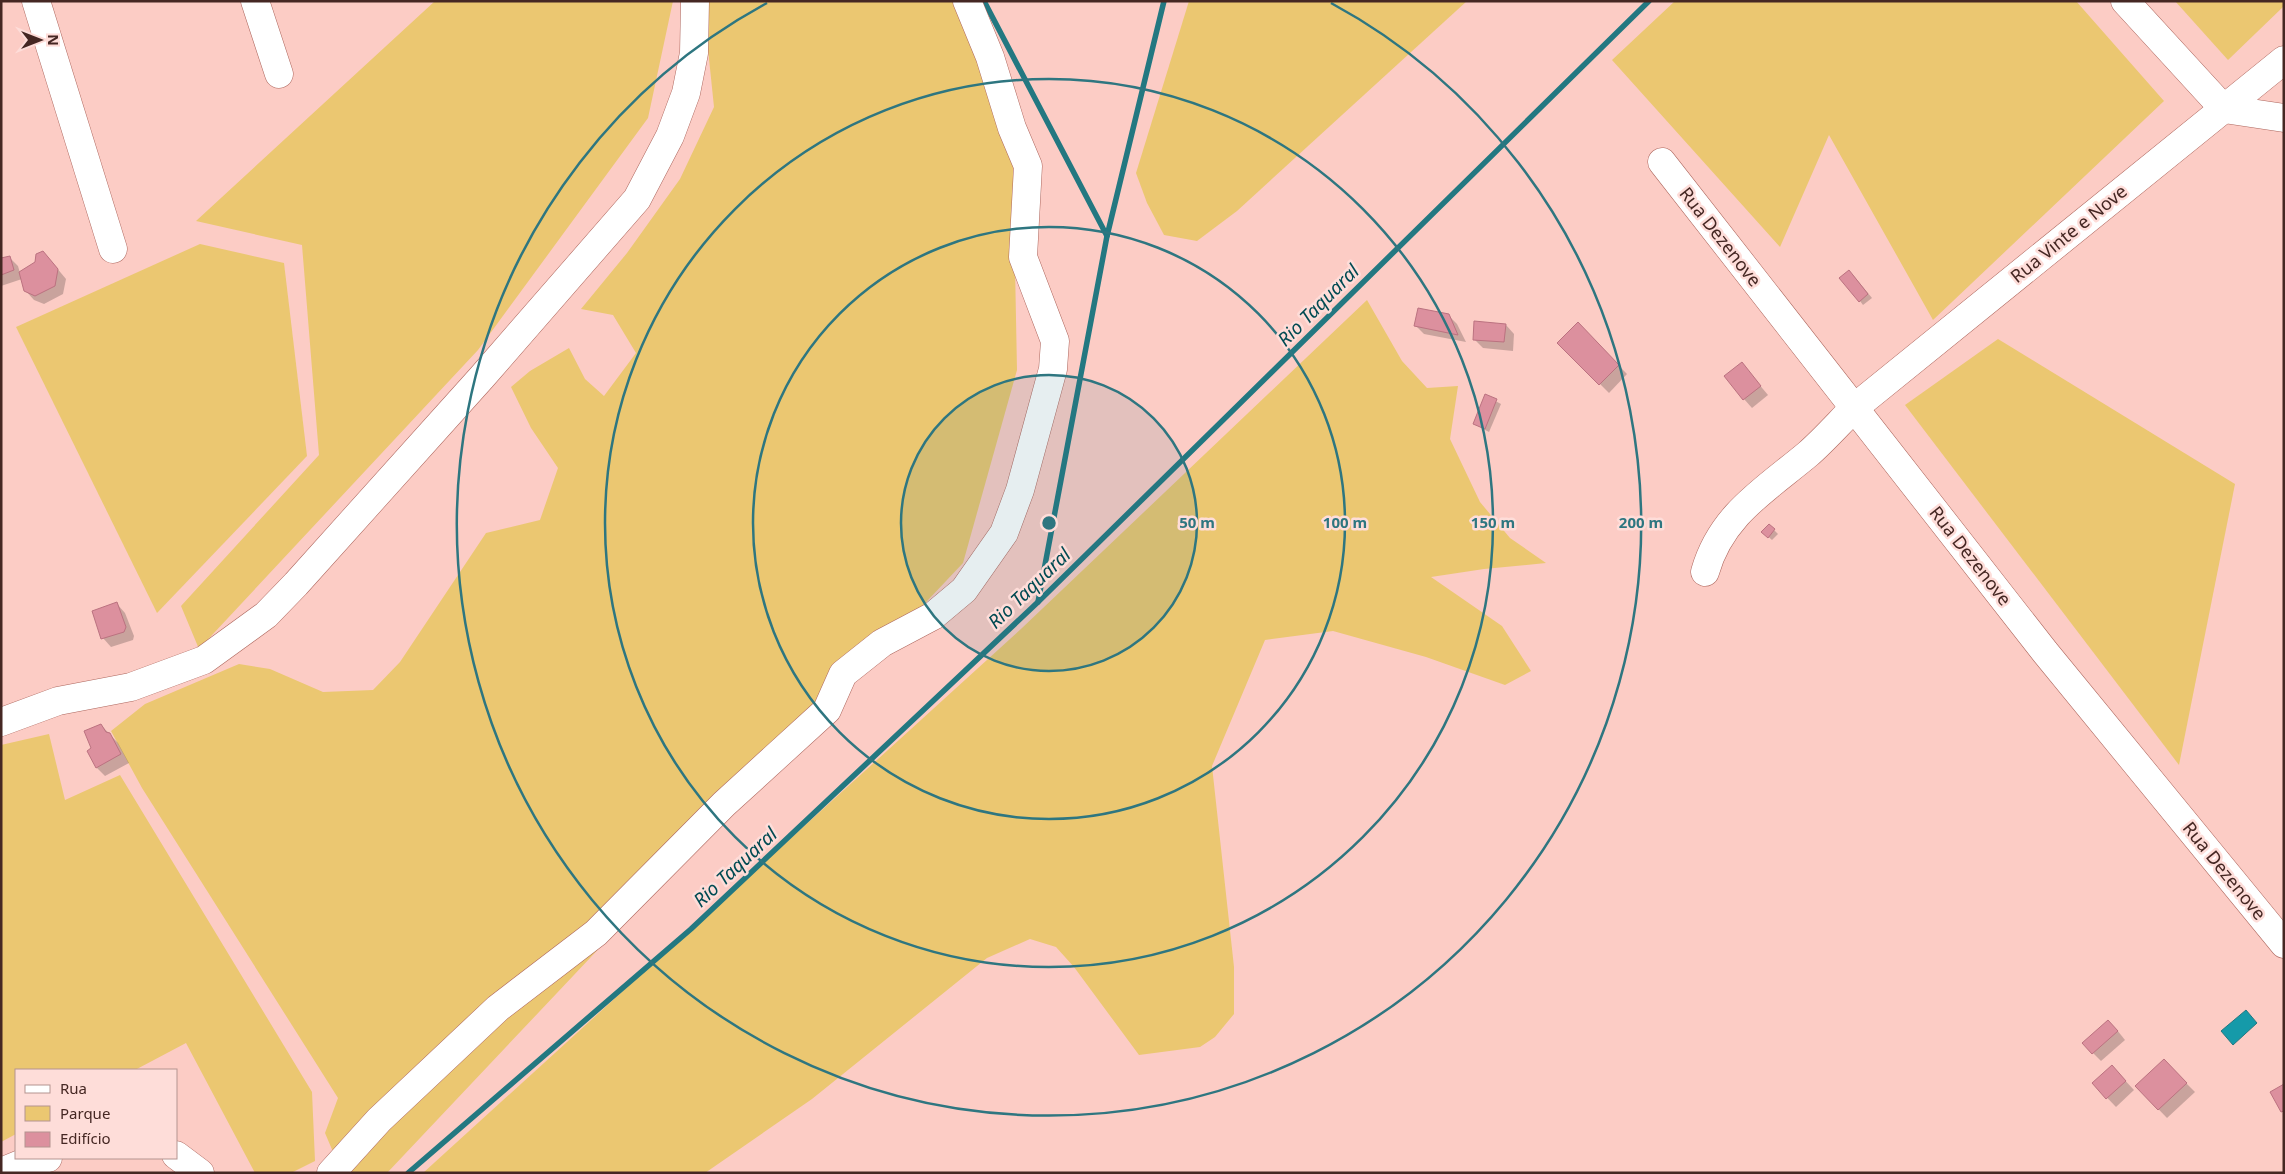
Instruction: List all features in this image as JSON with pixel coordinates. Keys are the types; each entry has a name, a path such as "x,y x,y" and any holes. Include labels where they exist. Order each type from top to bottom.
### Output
{"street":[{"path":"36,1 113,249"},
{"path":"255,1 279,74"},
{"path":"1,722 58,701 131,686 204,660 266,615 482,377 637,199 670,136 686,93 694,53 695,1"},
{"path":"331,1173 379,1120 498,1008 596,933 724,804 827,710 843,674 882,643 933,616 964,590 1004,533 1020,490 1053,369 1055,341 1023,258 1028,166 1012,128 990,56 968,1"},
{"path":"2125,1 2224,109 2284,118"},
{"name":"Rua Vinte e Nove","path":"1705,572 1719,537 1734,516 1810,452 1854,408 2284,60"},
{"name":"Rua Dezenove","path":"1662,162 2045,652 2284,944"},
{"path":"178,1156 200,1173"},
{"path":"1,1172 24,1163 43,1159"}],"green space":[{"path":"435,1 673,1 648,118 478,350 199,649 181,606 319,455 302,245 196,221"},
{"path":"703,1 967,1 1013,162 1017,370 963,563 387,1173 342,1173 325,1133 338,1098 142,788 111,731 145,704 239,664 270,669 323,692 373,690 400,662 486,533 540,520 558,468 531,428 511,387 530,371 569,348 585,379 604,396 636,353 613,315 581,309 627,253 680,179 714,107"},
{"path":"1189,1 1467,1 1237,211 1197,241 1164,235 1147,203 1136,173"},
{"path":"1675,1 2076,1 2164,101 1933,320 1829,135 1780,247 1612,60"},
{"path":"2175,1 2284,1 2284,6 2228,60"},
{"path":"200,244 284,263 307,456 157,613 16,327"},
{"path":"1367,300 1402,361 1427,388 1458,386 1450,439 1480,502 1510,538 1546,563 1484,569 1431,577 1502,626 1531,671 1505,685 1426,657 1333,631 1265,640 1212,766 1234,967 1234,1014 1215,1037 1200,1047 1139,1055 1074,967 1056,947 1030,939 987,958 812,1099 705,1173 423,1173 1022,628"},
{"path":"1998,339 2235,484 2179,765 1905,405"},
{"path":"49,734 65,800 120,775 312,1092 315,1161 291,1173 255,1173 186,1043 137,1069 15,1069 15,1135 1,1142 1,745"}],"water":[{"path":"2246,1010 2257,1023 2233,1045 2221,1031"}],"building":[{"path":"43,251 58,269 55,286 35,296 24,291 19,272 35,262 36,254"},
{"path":"10,256 14,270 1,275 1,258"},
{"path":"1849,270 1868,294 1859,302 1839,278"},
{"path":"1418,308 1449,314 1458,335 1414,326"},
{"path":"1474,321 1506,324 1504,342 1473,340"},
{"path":"1578,322 1619,365 1599,385 1557,343"},
{"path":"1742,362 1761,386 1743,400 1724,376"},
{"path":"1485,394 1497,399 1485,429 1473,424"},
{"path":"1769,524 1775,529 1768,538 1761,532"},
{"path":"117,602 126,627 124,632 101,639 92,611"},
{"path":"101,724 106,732 110,733 121,754 96,768 87,751 91,748 84,731"},
{"path":"2108,1020 2118,1031 2092,1054 2082,1043"},
{"path":"2164,1059 2187,1083 2158,1110 2135,1086"},
{"path":"2112,1065 2126,1081 2106,1099 2092,1083"},
{"path":"2284,1084 2284,1111 2281,1112 2270,1092"}],"waterway":[{"path":"984,1 1107,236 1038,602"},
{"path":"1107,236 1164,1"},
{"name":"Rio Taquaral","path":"408,1173 691,929 1038,602 1649,1"}]}
